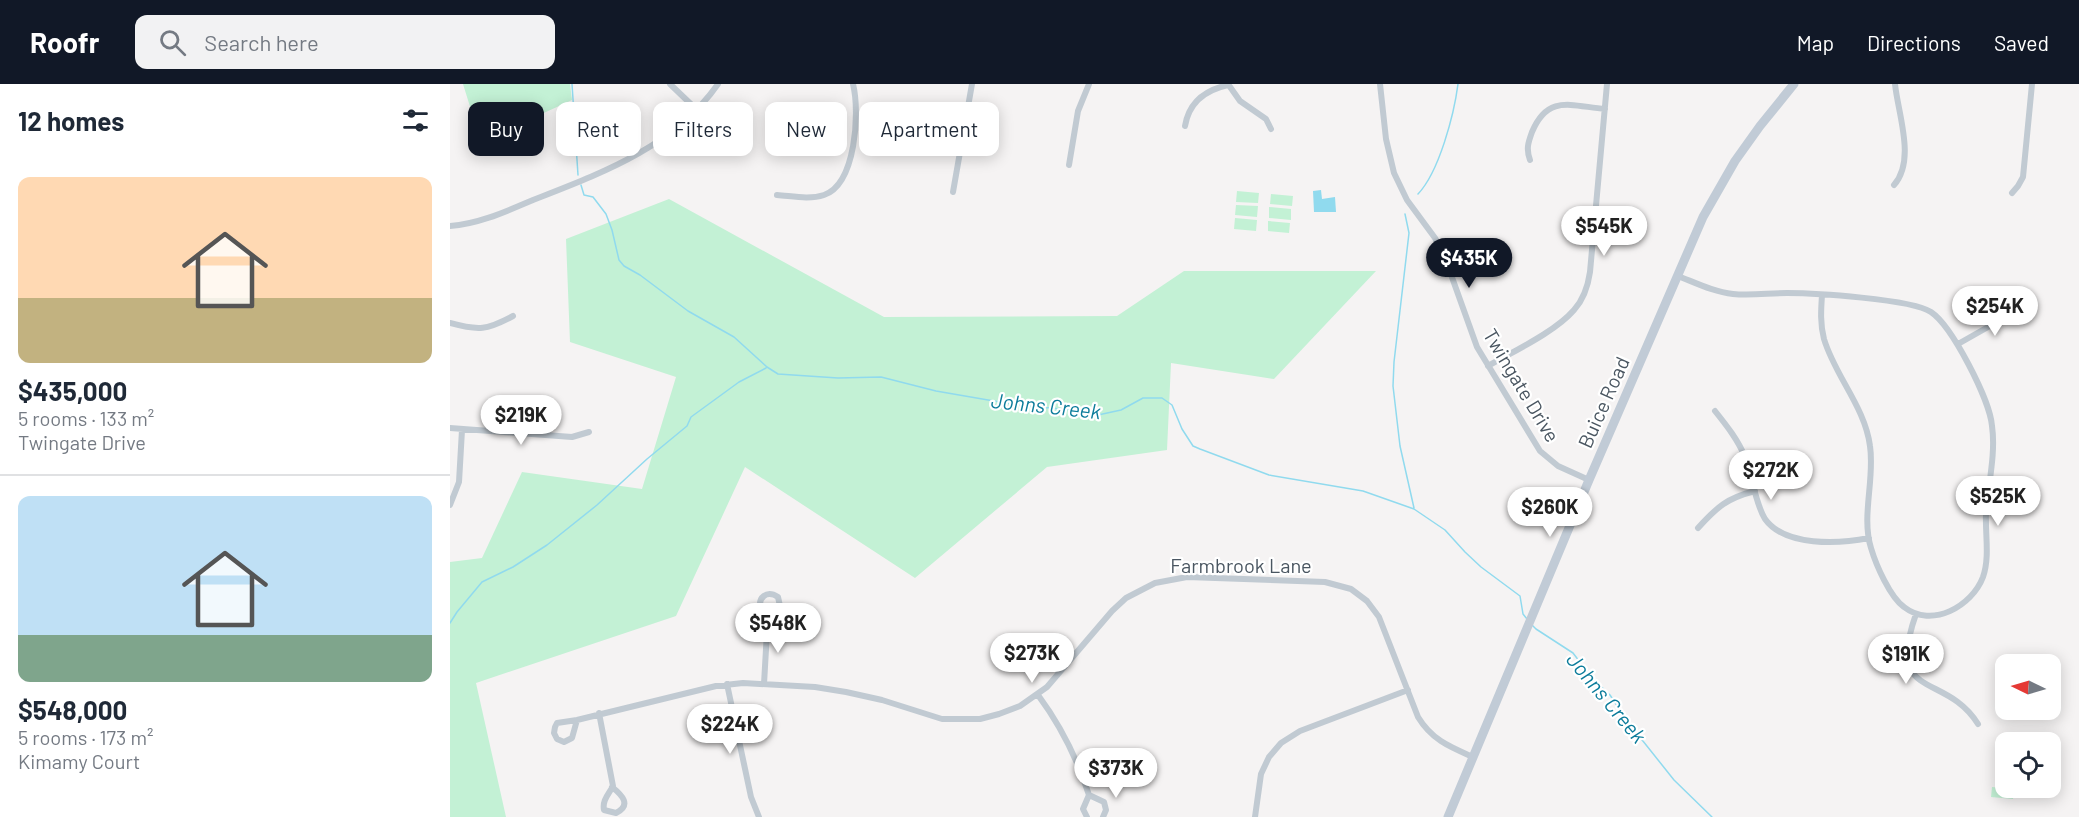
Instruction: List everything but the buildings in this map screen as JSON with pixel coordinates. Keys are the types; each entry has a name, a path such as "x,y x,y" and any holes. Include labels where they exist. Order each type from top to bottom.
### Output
{"street":[{"path":"669,84 688,102"},
{"path":"702,102 718,84"},
{"path":"777,195 812,198 825,195 841,181 850,160 855,123 856,95 853,84"},
{"path":"953,192 972,84"},
{"path":"1069,165 1078,111 1089,84"},
{"path":"1185,126 1189,110 1197,100 1211,90 1228,84 1240,101 1266,119 1271,129"},
{"name":"Twingate Drive","path":"1380,84 1386,139 1394,172 1407,200 1435,238 1444,255 1472,336 1540,451 1558,466 1589,480"},
{"path":"1488,366 1562,322 1574,310 1584,294 1590,272 1607,84"},
{"name":"Buice Road","path":"1448,817 1535,607 1703,217 1717,190 1760,126 1794,84"},
{"path":"1894,186 1903,173 1905,153 1895,84"},
{"path":"2012,193 2023,177 2032,84"},
{"path":"1530,160 1527,152 1528,143 1538,119 1546,110 1561,105 1605,109"},
{"path":"450,226 482,219 612,169 653,144"},
{"path":"1678,276 1709,289 1733,294 1787,293 1822,295 1905,303 1920,306 1941,320 1958,344 1988,406 1992,425 1985,567 1976,589 1958,608 1937,616 1916,614 1904,608 1893,594 1876,561 1869,538 1872,464 1870,443 1861,416 1824,340 1821,321 1822,295"},
{"path":"1958,344 1988,327 2014,305"},
{"path":"450,323 480,329 494,327 513,316"},
{"path":"1715,411 1740,445 1765,519 1774,529 1795,538 1834,542 1869,538"},
{"path":"450,428 572,437 589,432"},
{"path":"450,505 459,482 462,429"},
{"path":"1698,528 1725,502 1737,495 1755,491"},
{"name":"Farmbrook Lane","path":"577,720 727,684 764,684 846,692 882,700 929,716 957,720 980,719 1020,706 1038,694 1056,678 1112,611 1126,598 1155,583 1187,577 1324,582 1351,589 1367,601 1379,616 1418,717 1430,734 1446,746 1473,757"},
{"path":"764,684 768,614"},
{"path":"1916,614 1907,650 1912,673 1922,682 1961,703 1978,724"},
{"path":"727,684 751,797 759,817"},
{"path":"1256,817 1261,774 1269,757 1281,743 1300,731 1408,690"},
{"path":"1038,694 1069,742 1089,795 1083,809 1087,817"},
{"path":"599,713 611,770 612,788"},
{"path":"1089,795 1104,802 1106,810 1103,817"}],"green space":[{"path":"463,84 570,84 572,100 556,102 556,107 544,113 544,102 469,102"},
{"path":"1237,191 1259,193 1258,203 1236,202"},
{"path":"1271,194 1293,196 1292,206 1270,204"},
{"path":"669,199 884,317 1117,316 1184,271 1376,271 1274,379 1171,363 1167,450 1047,467 915,578 745,467 676,616 476,683 506,817 450,817 450,562 482,558 522,472 642,489 676,377 570,342 566,239"},
{"path":"1236,205 1258,206 1257,217 1235,215"},
{"path":"1269,207 1291,209 1291,220 1269,218"},
{"path":"1235,218 1257,220 1256,231 1234,229"},
{"path":"1268,221 1290,223 1289,233 1268,231"},
{"path":"1992,787 1995,787 1995,797 1991,797"}],"water":[{"path":"1321,190 1322,199 1335,197 1336,212 1314,212 1313,191"}],"waterway":[{"name":"Johns Creek","path":"572,84 578,175"},
{"path":"1418,194 1426,184 1439,158 1449,127 1458,84"},
{"name":"Johns Creek","path":"581,185 584,195 593,197 606,214 619,260 624,266 640,275 688,311 734,337 778,374 838,378 881,377 936,391 1017,405 1098,415 1121,410 1143,398 1162,398 1172,405 1182,429 1193,446 1269,475 1363,491 1414,509 1445,530 1481,567 1520,596 1523,614 1527,619"},
{"path":"1405,214 1409,233 1393,386 1400,446 1414,508"},
{"path":"450,623 482,582 513,567 547,545 597,505 687,426 691,417 739,382 766,368"},
{"name":"Johns Creek","path":"1532,625 1573,653 1592,678 1610,695 1627,721 1674,780 1712,817"}]}
